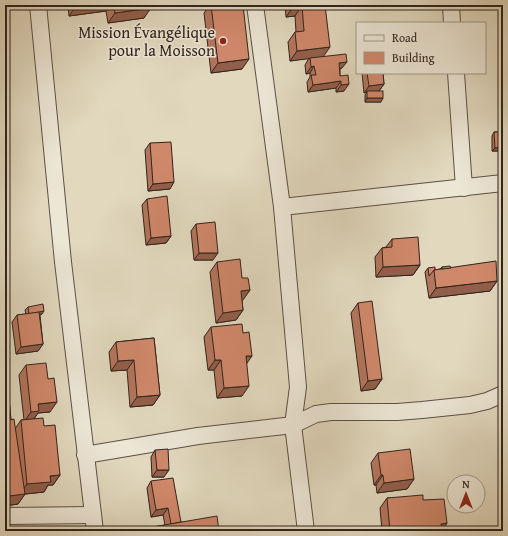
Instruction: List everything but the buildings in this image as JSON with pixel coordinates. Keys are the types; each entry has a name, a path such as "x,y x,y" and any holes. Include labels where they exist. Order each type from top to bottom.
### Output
{"street":[{"path":"38,5 63,262 95,531"},
{"path":"255,5 282,207 298,387 293,425 306,531"},
{"path":"451,5 452,22"},
{"path":"456,74 464,188"},
{"path":"282,207 503,183"},
{"path":"85,455 198,436 293,425 316,414 331,412 397,412 470,405 487,401 503,394"},
{"path":"5,516 93,515"}],"place":[{"name":"Mission Évangélique pour la Moisson","path":"223,41"}]}
